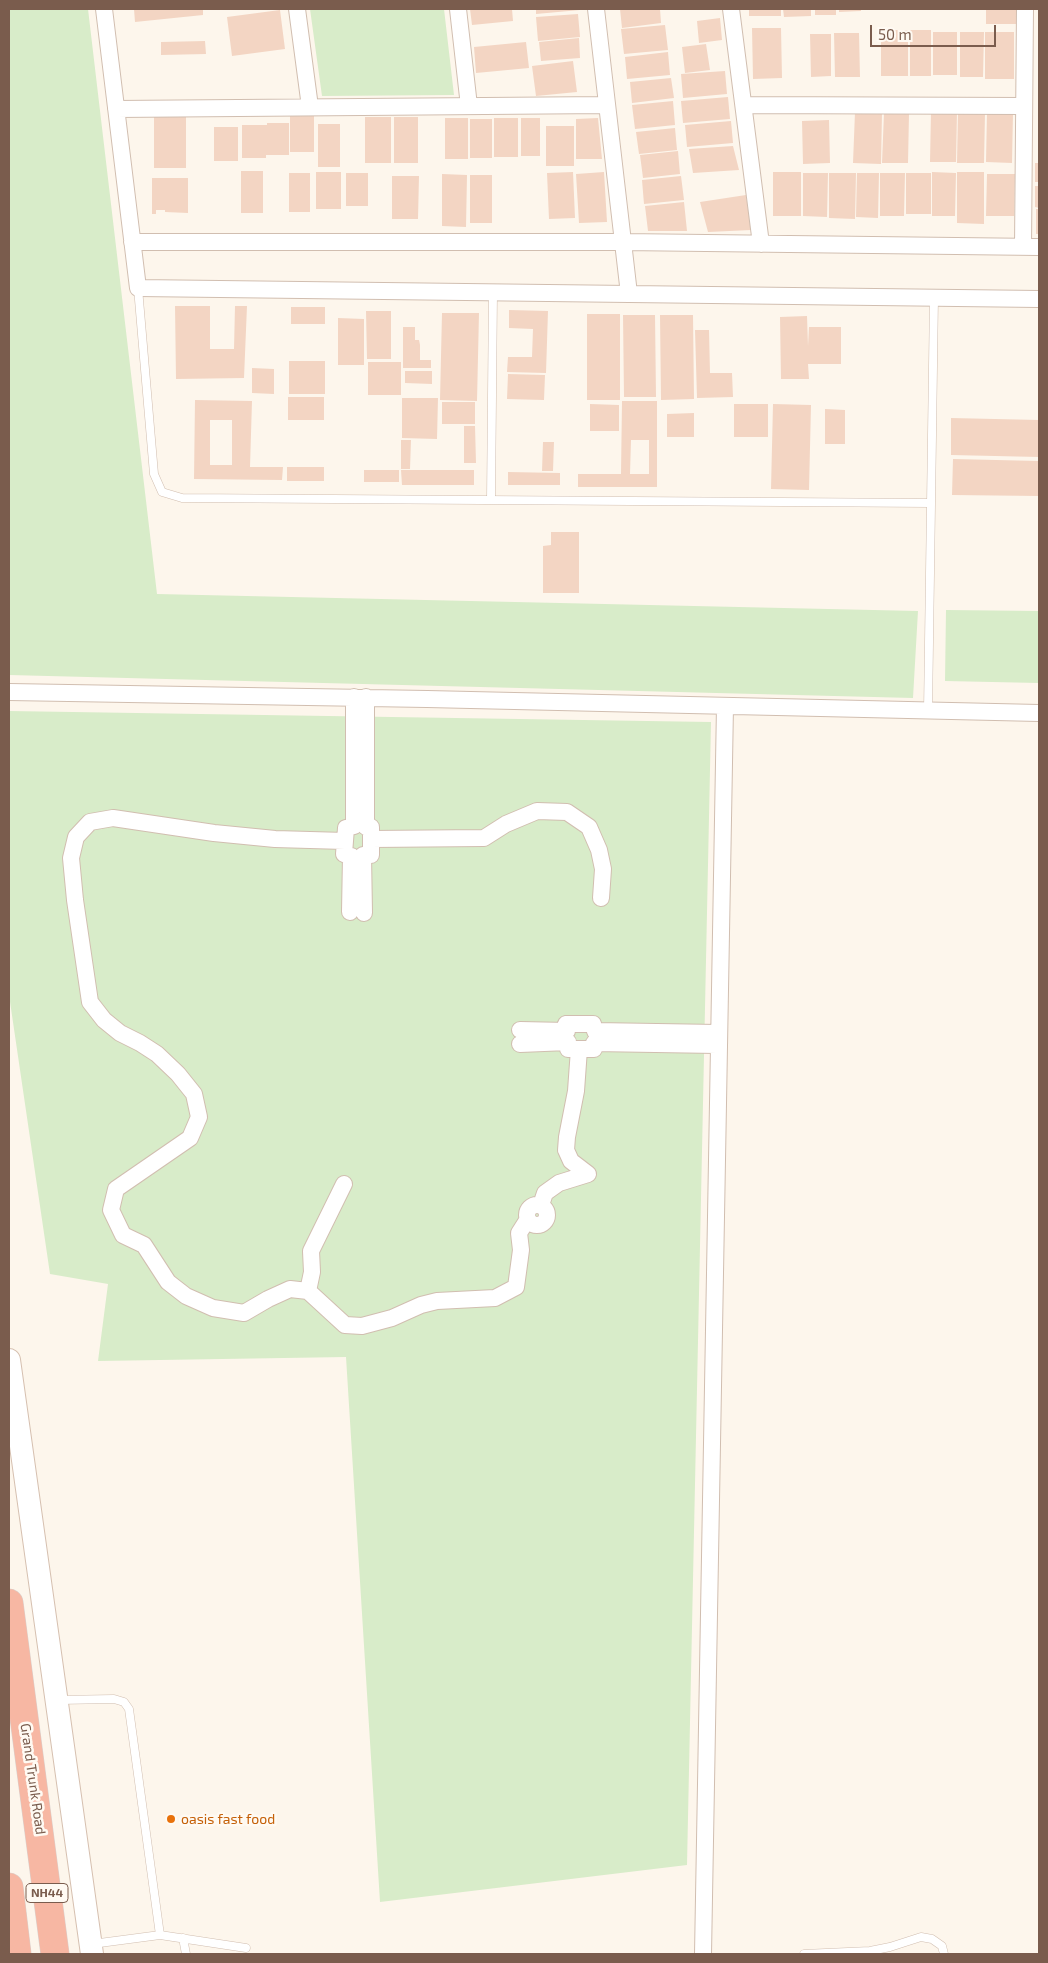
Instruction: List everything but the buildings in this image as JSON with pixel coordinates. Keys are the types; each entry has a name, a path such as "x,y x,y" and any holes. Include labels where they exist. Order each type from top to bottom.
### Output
{"highway":[{"name":"Grand Trunk Road","path":"9,1603 55,1954"},
{"name":"NH44","path":"9,1887 17,1954"}],"street":[{"path":"104,9 138,288 1039,298"},
{"path":"297,9 310,107"},
{"path":"458,9 469,106"},
{"path":"596,9 629,294"},
{"path":"731,9 762,244"},
{"path":"132,242 623,242 1031,247 1024,106 1025,9"},
{"path":"116,109 607,105"},
{"path":"744,105 1024,106"},
{"path":"9,692 360,697 1039,713"},
{"path":"360,697 366,826 371,826 371,855 363,855 357,912 351,856 344,854 346,828 354,826 360,697"},
{"path":"703,1954 717,1039 725,706"},
{"path":"371,839 484,838 506,824 537,811 567,812 589,826 599,850 603,869 600,898"},
{"path":"345,841 275,839 214,833 113,818 90,822 76,836 70,858 90,1002 104,1020 120,1033 158,1054 178,1074 194,1094 199,1117 190,1138 116,1189 111,1210 123,1235 144,1245 168,1282 186,1296 213,1308 244,1313 290,1289 308,1290 345,1325 362,1326 392,1318 421,1305 437,1301 495,1298 516,1288 521,1250 519,1232 526,1222 538,1228 527,1216 528,1209 534,1205 541,1205 545,1193 559,1183 588,1174 571,1161 566,1150 576,1091 579,1049"},
{"path":"566,1024 593,1024 595,1031 717,1039 594,1044 594,1049 568,1049 568,1042 520,1037 567,1031 566,1024"},
{"path":"308,1290 312,1272 311,1251 344,1184"},
{"path":"9,1360 91,1949"}],"lane":[{"path":"138,288 154,474 162,492 182,498 931,503"},
{"path":"490,500 494,292"},
{"path":"928,710 934,297"},
{"path":"56,1700 114,1699 124,1702 129,1709 160,1935"},
{"path":"91,1949 160,1935 246,1948"},
{"path":"804,1954 870,1950 890,1947 921,1937 932,1939 942,1946 944,1954"},
{"path":"183,1938 186,1954"}],"green space":[{"path":"9,9 88,9 157,594 918,611 913,698 9,675"},
{"path":"310,9 444,9 454,95 322,96"},
{"path":"946,610 1039,611 1039,683 945,681"},
{"path":"9,711 711,722 687,1865 380,1902 346,1357 98,1361 108,1284 50,1274 9,995"}],"place":[{"name":"oasis fast food","path":"171,1819"}]}
